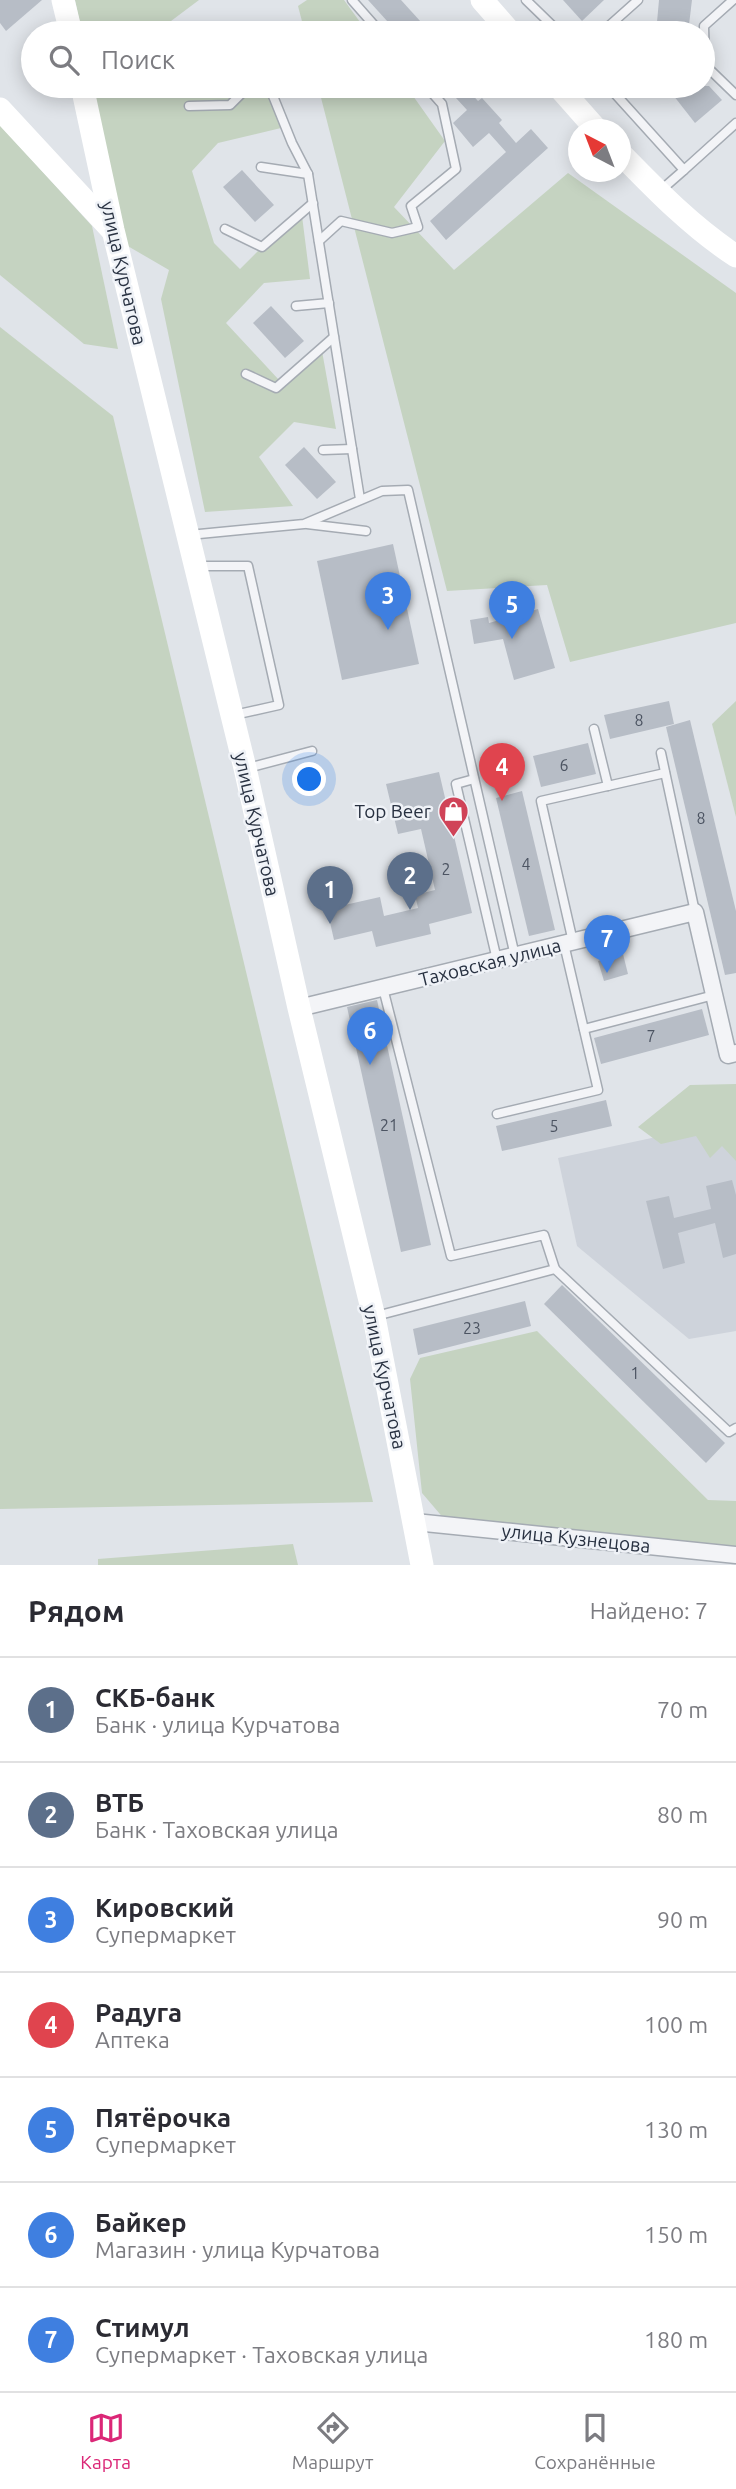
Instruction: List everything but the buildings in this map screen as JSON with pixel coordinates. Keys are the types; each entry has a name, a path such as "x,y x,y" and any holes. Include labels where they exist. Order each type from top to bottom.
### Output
{"main road":[{"path":"64,0 68,21"},
{"path":"482,0 500,21"},
{"name":"улица Курчатова","path":"85,98 113,230 245,768 299,1008 374,1317 422,1565"},
{"path":"569,98 587,119"},
{"path":"0,109 113,230"},
{"path":"631,163 711,240 736,256"}],"street":[{"name":"Таховская улица","path":"299,1008 695,912"},
{"path":"695,912 728,1055 736,1053"},
{"name":"улица Кузнецова","path":"415,1522 736,1555"}],"lane":[{"path":"352,0 370,21"},
{"path":"526,0 548,21"},
{"path":"614,21 638,0"},
{"path":"710,21 733,0"},
{"path":"715,75 736,95"},
{"path":"189,106 230,105 237,98"},
{"path":"274,98 308,174 360,499"},
{"path":"319,241 341,221 392,233 418,227 411,206 456,169 442,104 437,98"},
{"path":"619,98 684,170"},
{"path":"659,192 736,123"},
{"path":"261,167 308,174"},
{"path":"225,229 262,247 313,203"},
{"path":"296,306 329,303"},
{"path":"246,374 276,388 334,337"},
{"path":"323,450 352,449"},
{"path":"304,524 382,491 408,491 515,956"},
{"path":"188,535 304,524 366,531"},
{"path":"195,566 248,566 279,705 231,716"},
{"path":"594,729 608,786"},
{"path":"245,768 312,751"},
{"path":"661,753 695,912"},
{"path":"497,1114 598,1090 541,801 665,773"},
{"path":"474,779 456,784 498,960"},
{"path":"383,988 451,1256 544,1235 555,1269 729,1432 736,1428"},
{"path":"584,1029 714,995"},
{"path":"374,1317 555,1269"}],"shaded area":[{"path":"736,1120 736,1331 689,1339 577,1246 558,1158"}],"green space":[{"path":"75,0 199,0 171,21 79,21"},
{"path":"307,0 344,0 359,21 302,21 298,6"},
{"path":"95,98 275,98 281,128 218,143 192,171 214,243 240,269 301,208 310,279 264,283 226,323 279,380 322,351 336,429 294,422 259,457 293,506 205,512 161,299 169,270 126,245"},
{"path":"321,98 415,98 445,141 394,207 454,270 568,173 568,182 581,182 736,293 736,623 570,662 547,585 447,591"},
{"path":"0,125 92,226 118,349 84,344 0,275"},
{"path":"0,327 113,416 373,1502 0,1509"},
{"path":"736,701 736,817 712,724"},
{"path":"736,1084 736,1161 722,1146 710,1158 696,1136 661,1144 638,1127 690,1085"},
{"path":"537,1331 708,1500 736,1501 736,1562 451,1527 422,1493 410,1379 420,1358"},
{"path":"293,1544 298,1565 98,1565 98,1559"}],"place":[{"name":"Кировский","path":"388,630"},
{"name":"Пятёрочка","path":"512,639"},
{"name":"Радуга","path":"502,801"},
{"name":"Top Beer","path":"454,838"},
{"name":"ВТБ","path":"410,910"},
{"name":"СКБ-банк","path":"330,924"},
{"name":"Стимул","path":"607,973"},
{"name":"Байкер","path":"370,1065"}]}
